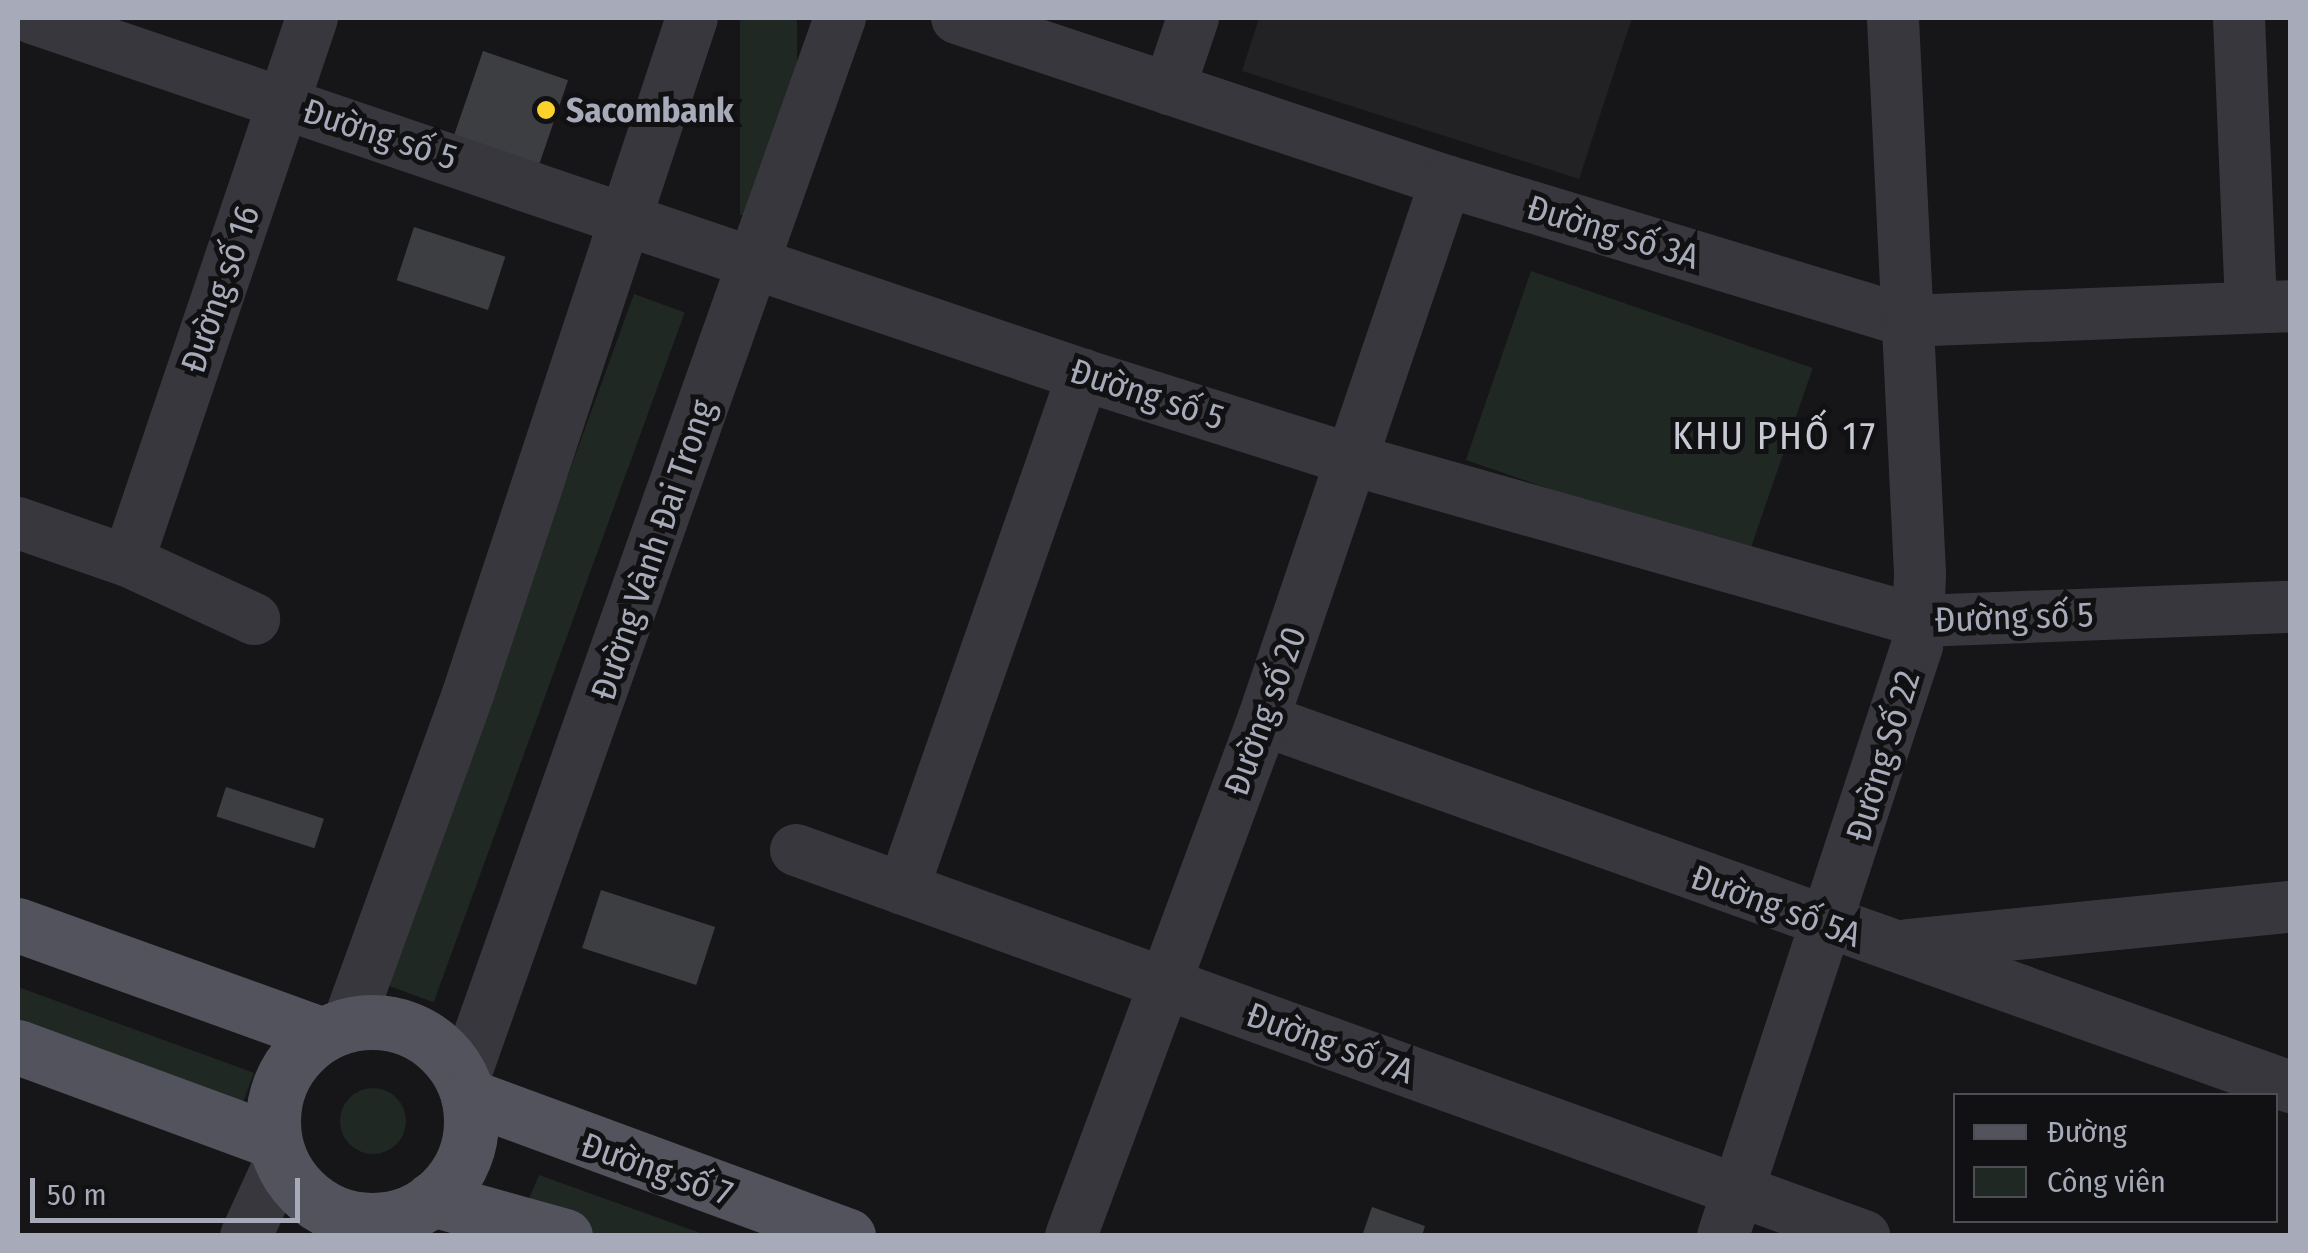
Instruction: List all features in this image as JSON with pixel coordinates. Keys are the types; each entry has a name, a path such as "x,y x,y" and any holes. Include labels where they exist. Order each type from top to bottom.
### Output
{"main road":[{"path":"18,925 335,1030 394,1024 422,1036 465,1089 465,1153 403,1217"},
{"path":"335,1030 281,1080 273,1110 277,1150 299,1188 326,1209 359,1219 403,1217 565,1236"},
{"path":"18,1047 277,1150"},
{"name":"Đường số 7","path":"465,1089 848,1236"}],"street":[{"name":"Đường số 5","path":"32,18 1083,375 1353,460 1920,621 2290,607"},
{"name":"Đường số 16","path":"128,561 312,18"},
{"path":"335,1030 468,694 692,18"},
{"name":"Đường Vành Đai Trong","path":"465,1089 840,18"},
{"name":"Đường số 3A","path":"957,18 1446,181 1906,321 2271,306"},
{"path":"1168,90 1193,18"},
{"name":"Đường Số 22","path":"1731,1213 1829,926 1920,621 1892,18"},
{"path":"2239,18 2271,306"},
{"name":"Đường số 20","path":"1071,1236 1263,720 1446,181"},
{"path":"903,889 1083,375"},
{"path":"18,522 128,561 254,619"},
{"name":"Đường số 5A","path":"1263,720 1829,926 2290,1087"},
{"name":"Đường số 7A","path":"796,850 1166,984 1731,1213 1864,1236"},
{"path":"1890,947 2290,907"},
{"path":"246,1236 277,1150"}],"shaded area":[{"path":"1259,18 1632,18 1579,179 1242,71"}],"green space":[{"path":"740,18 797,18 797,215 740,215"},
{"path":"1531,271 1813,368 1748,557 1466,460"},
{"path":"634,294 685,312 434,1002 383,984"},
{"path":"18,987 254,1073 239,1113 18,1033"},
{"path":"373,1088 386,1090 396,1098 404,1108 404,1134 396,1144 386,1152 373,1154 360,1152 350,1144 342,1134 340,1121 342,1108 350,1098 360,1090"},
{"path":"539,1175 706,1235 586,1235 523,1213"}],"building":[{"path":"483,51 568,80 537,169 452,140"},
{"path":"414,227 505,257 488,310 397,280"},
{"path":"226,787 324,819 314,848 216,816"},
{"path":"601,890 715,927 696,985 582,948"},
{"path":"1372,1207 1425,1226 1422,1236 1362,1236"}],"place":[{"name":"Sacombank","path":"546,110"}],"district":[{"name":"KHU PHỐ 17","path":"1775,437"}]}
